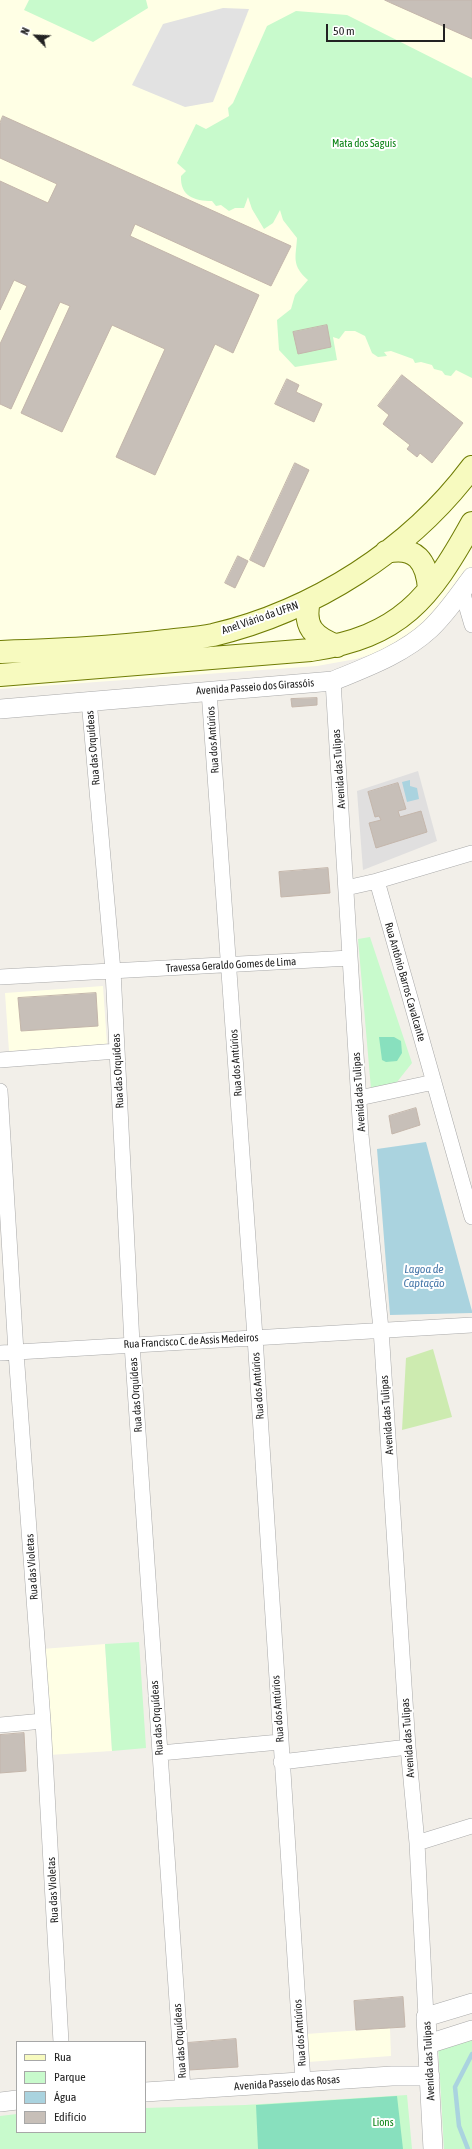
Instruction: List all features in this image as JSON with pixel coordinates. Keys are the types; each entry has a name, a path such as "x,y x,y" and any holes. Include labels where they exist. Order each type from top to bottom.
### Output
{"main road":[{"name":"Anel Viário da UFRN","path":"0,652 137,645 213,635 261,620 309,601 341,583 386,552 440,504 472,467"},
{"path":"0,675 311,650 337,646 360,640 382,630 402,617 429,589 448,564 472,523"},
{"path":"386,552 401,550 416,557 426,569 429,589"},
{"path":"309,601 307,617 312,630 326,642 337,646"}],"street":[{"path":"467,584 472,625"},
{"name":"Avenida Passeio dos Girassóis","path":"0,709 89,700 333,681 381,661 413,642 430,629 467,584"},
{"name":"Avenida das Tulipas","path":"333,681 359,1098 381,1329 408,1747 417,1843 433,2149"},
{"name":"Rua dos Antúrios","path":"209,690 255,1337 281,1762 304,2082"},
{"name":"Rua das Orquídeas","path":"89,700 113,971 132,1344 183,2089"},
{"path":"346,888 377,881 472,853"},
{"name":"Rua Antônio Barros Cavalcante","path":"377,881 472,1217"},
{"name":"Travessa Geraldo Gomes de Lima","path":"0,977 350,958"},
{"path":"0,1060 117,1051"},
{"path":"359,1098 434,1082"},
{"name":"Rua das Violetas","path":"0,1091 16,1352 43,1721 61,2041"},
{"name":"Rua Francisco C. de Assis Medeiros","path":"0,1353 381,1329 472,1325"},
{"path":"0,1725 43,1721"},
{"path":"160,1753 280,1742"},
{"path":"281,1762 408,1747"},
{"path":"417,1843 472,1826"},
{"path":"426,2017 472,2003"},
{"path":"428,2044 472,2030"},
{"name":"Avenida Passeio das Rosas","path":"146,2092 392,2076 430,2076"},
{"path":"0,2102 16,2100"}],"shaded area":[{"path":"0,0 472,0 472,567 451,595 420,628 389,649 356,659 317,666 0,689"},
{"path":"223,8 249,9 213,102 185,107 132,85 163,24"},
{"path":"418,771 437,841 363,870 357,791"},
{"path":"103,986 107,1044 9,1051 5,993"},
{"path":"105,1644 112,1751 49,1755 42,1649"},
{"path":"390,2028 391,2056 308,2062 306,2034"}],"green space":[{"path":"29,0 146,0 148,8 93,42 24,10"},
{"name":"Mata dos Saguis","path":"296,11 347,15 472,78 472,378 456,370 451,376 445,375 442,371 434,369 432,365 421,362 415,363 413,359 391,351 384,352 387,356 378,357 372,353 365,336 355,331 345,331 339,339 333,337 337,360 295,367 279,350 277,320 291,309 295,295 308,280 299,270 297,265 297,238 283,220 280,210 273,223 264,229 252,209 248,197 244,208 235,208 229,211 221,205 216,206 212,201 199,200 189,196 183,188 181,176 186,171 177,163 196,124 206,129 229,116 228,108 233,103 267,26"},
{"path":"370,937 412,1063 393,1087 371,1089 358,939"},
{"path":"379,1037 394,1037 401,1041 402,1053 397,1061 386,1062 382,1060"},
{"path":"433,1349 452,1417 402,1430 406,1358"},
{"path":"139,1642 146,1748 112,1751 105,1644"},
{"path":"472,2036 472,2149 444,2149 438,2045"},
{"name":"Lions","path":"407,2095 412,2149 0,2149 0,2116 16,2114 16,2133 146,2133 146,2108 245,2105"},
{"path":"397,2096 403,2149 258,2149 256,2105"}],"water":[{"path":"410,780 410,786 417,788 419,799 407,802 402,782"},
{"name":"Lagoa de Captação","path":"426,1142 472,1313 390,1315 377,1149"}],"building":[{"path":"385,0 472,0 472,39 391,3"},
{"path":"3,116 291,246 271,286 135,224 130,236 259,295 233,353 215,344 155,475 116,457 165,349 112,325 62,432 21,413 70,306 60,302 11,409 0,404 0,344 27,286 14,280 0,310 0,181 48,203 57,184 0,158 0,123"},
{"path":"327,325 331,347 298,354 293,332"},
{"path":"402,375 463,423 432,463 420,453 417,457 407,449 410,445 383,424 389,415 378,406"},
{"path":"287,379 299,385 296,392 322,404 314,422 275,404"},
{"path":"295,463 309,470 264,567 250,560"},
{"path":"238,556 248,561 235,588 225,583"},
{"path":"317,698 317,705 292,707 291,699"},
{"path":"398,783 406,809 398,811 400,817 421,811 427,832 376,848 369,823 381,820 379,816 375,817 368,792"},
{"path":"328,868 330,893 281,897 279,872"},
{"path":"96,993 98,1026 21,1031 18,998"},
{"path":"416,1108 420,1125 392,1134 389,1116"},
{"path":"24,1733 26,1771 0,1773 0,1735"},
{"path":"403,1997 405,2027 356,2030 354,2001"},
{"path":"236,2039 238,2067 189,2070 187,2043"}],"waterway":[{"path":"468,2149 459,2126 455,2087 472,2054"}]}
